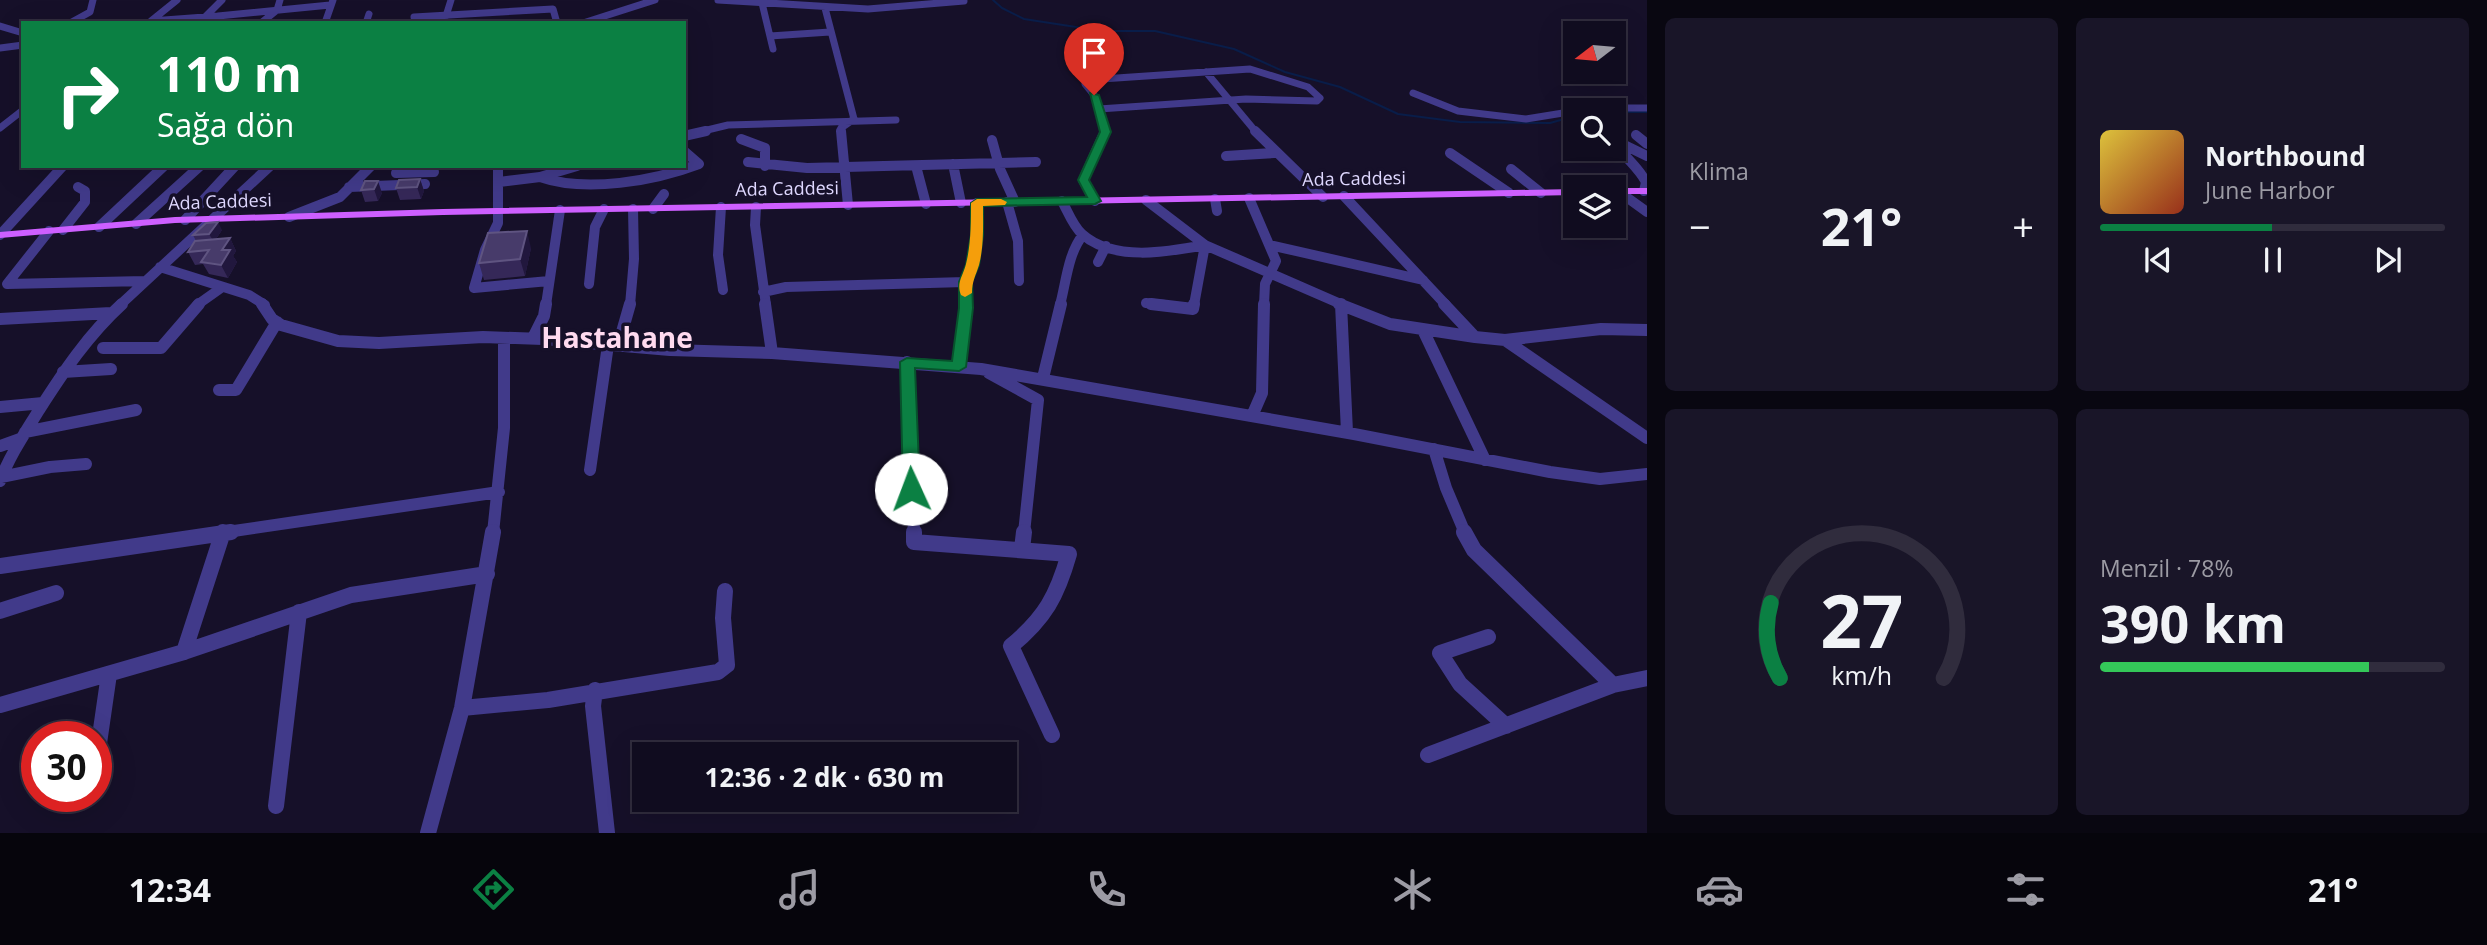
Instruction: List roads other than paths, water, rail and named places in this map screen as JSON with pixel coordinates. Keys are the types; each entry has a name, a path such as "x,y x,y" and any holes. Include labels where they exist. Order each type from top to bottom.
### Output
{"main road":[{"path":"1626,191 1645,191"},
{"name":"Ada Caddesi","path":"0,235 185,220 497,211 1563,192"}],"street":[{"path":"74,21 90,12 93,0"},
{"path":"150,21 177,0"},
{"path":"207,20 222,0"},
{"path":"263,21 277,10 281,0"},
{"path":"446,16 451,0"},
{"path":"589,21 655,0"},
{"path":"718,0 825,8 892,8 964,1"},
{"path":"178,21 207,20 218,16 331,2 326,21"},
{"path":"502,3 503,12"},
{"path":"762,3 773,49"},
{"path":"825,8 852,102 854,119 841,128 848,205"},
{"path":"414,18 446,16 469,19 503,12 553,9 556,21"},
{"path":"367,21 369,13"},
{"path":"0,26 21,32"},
{"path":"769,36 830,32"},
{"path":"0,48 21,45"},
{"path":"1095,201 1083,180 1105,132 1099,109 1085,84 1087,80 1250,69 1308,87 1320,97 1317,101 1228,100 1099,109"},
{"path":"1206,72 1273,153 1323,197"},
{"path":"1413,93 1458,111 1497,117 1526,118 1594,108 1647,108"},
{"path":"0,128 21,112"},
{"path":"686,136 728,125 896,120"},
{"path":"10,121 21,121"},
{"path":"1636,135 1647,144"},
{"path":"741,139 765,148 765,166"},
{"path":"1645,191 1644,176 1620,154 1615,140 1647,156"},
{"path":"992,141 1000,156 999,162 1017,229 1019,281"},
{"path":"686,153 699,164 686,167"},
{"path":"1226,156 1273,153"},
{"path":"1450,153 1509,193"},
{"path":"748,163 765,166 844,167 1036,162"},
{"path":"953,164 961,203"},
{"path":"916,166 926,204"},
{"path":"0,235 61,168"},
{"path":"99,227 162,168"},
{"path":"136,223 198,168"},
{"path":"185,220 233,168"},
{"path":"1,479 8,460 63,372 111,313 268,168"},
{"path":"289,217 340,197 369,168"},
{"path":"498,168 498,223 485,250 474,288 550,281"},
{"path":"499,182 540,177 570,168"},
{"path":"540,177 566,185 590,185 682,168"},
{"path":"385,186 398,169 433,172"},
{"path":"1511,169 1541,193"},
{"path":"349,187 425,184"},
{"path":"63,230 85,202 85,191 78,187"},
{"path":"653,209 664,194"},
{"path":"1344,196 1475,337"},
{"path":"1249,198 1276,261 1265,284 1262,393 1252,416"},
{"path":"1626,198 1647,212"},
{"path":"1215,199 1217,211"},
{"path":"1146,200 1205,245 1390,324 1505,340 1601,328 1647,330"},
{"path":"1062,201 1083,235 1105,246 1166,253 1205,245"},
{"path":"959,367 966,308 965,282 972,265 977,235 977,203"},
{"path":"721,207 718,255 723,290"},
{"path":"756,207 755,225 772,353"},
{"path":"589,284 595,227 604,209"},
{"path":"590,470 613,345 626,335 633,209"},
{"path":"533,338 544,316 560,210"},
{"path":"49,231 7,284 145,281"},
{"path":"1043,378 1071,260 1077,242 1083,235"},
{"path":"1146,303 1193,309 1205,245"},
{"path":"1270,245 1423,280"},
{"path":"1098,262 1105,246"},
{"path":"160,267 249,295 266,306 276,322 338,341 379,343 429,339 533,338 981,369 1600,479 1647,474"},
{"path":"763,292 786,287 965,282"},
{"path":"103,348 161,348 203,298 222,288"},
{"path":"1341,304 1347,432"},
{"path":"0,319 111,313"},
{"path":"219,390 236,390 276,322"},
{"path":"1423,330 1485,460"},
{"path":"428,833 462,708 487,573 499,492 504,428 504,338"},
{"path":"1505,340 1647,438"},
{"path":"907,362 914,542 1069,554 1059,591 1038,625 1011,646 1052,735"},
{"path":"63,372 111,369"},
{"path":"981,369 1038,400 1022,549"},
{"path":"0,407 43,403"},
{"path":"0,446 22,436 83,419 136,410"},
{"path":"1434,449 1442,483 1462,530 1474,550 1613,685"},
{"path":"1,479 50,467 86,464"},
{"path":"0,566 499,492"},
{"path":"184,652 223,531"},
{"path":"0,705 184,652 351,595 487,573"},
{"path":"462,708 548,700 595,690 718,672 727,665 723,618 725,591"},
{"path":"0,611 56,593"},
{"path":"275,806 299,612"},
{"path":"1488,637 1440,653 1444,665 1506,726"},
{"path":"102,721 109,674"},
{"path":"1428,755 1613,685 1647,678"},
{"path":"595,690 593,706 607,833"}],"waterway":[{"path":"993,0 1002,8 1024,19 1102,31 1155,31 1234,49 1285,72 1340,87 1398,114 1460,122 1550,123 1563,119"},
{"path":"1626,112 1647,112"}],"district":[{"name":"Hastahane","path":"617,338"}]}
